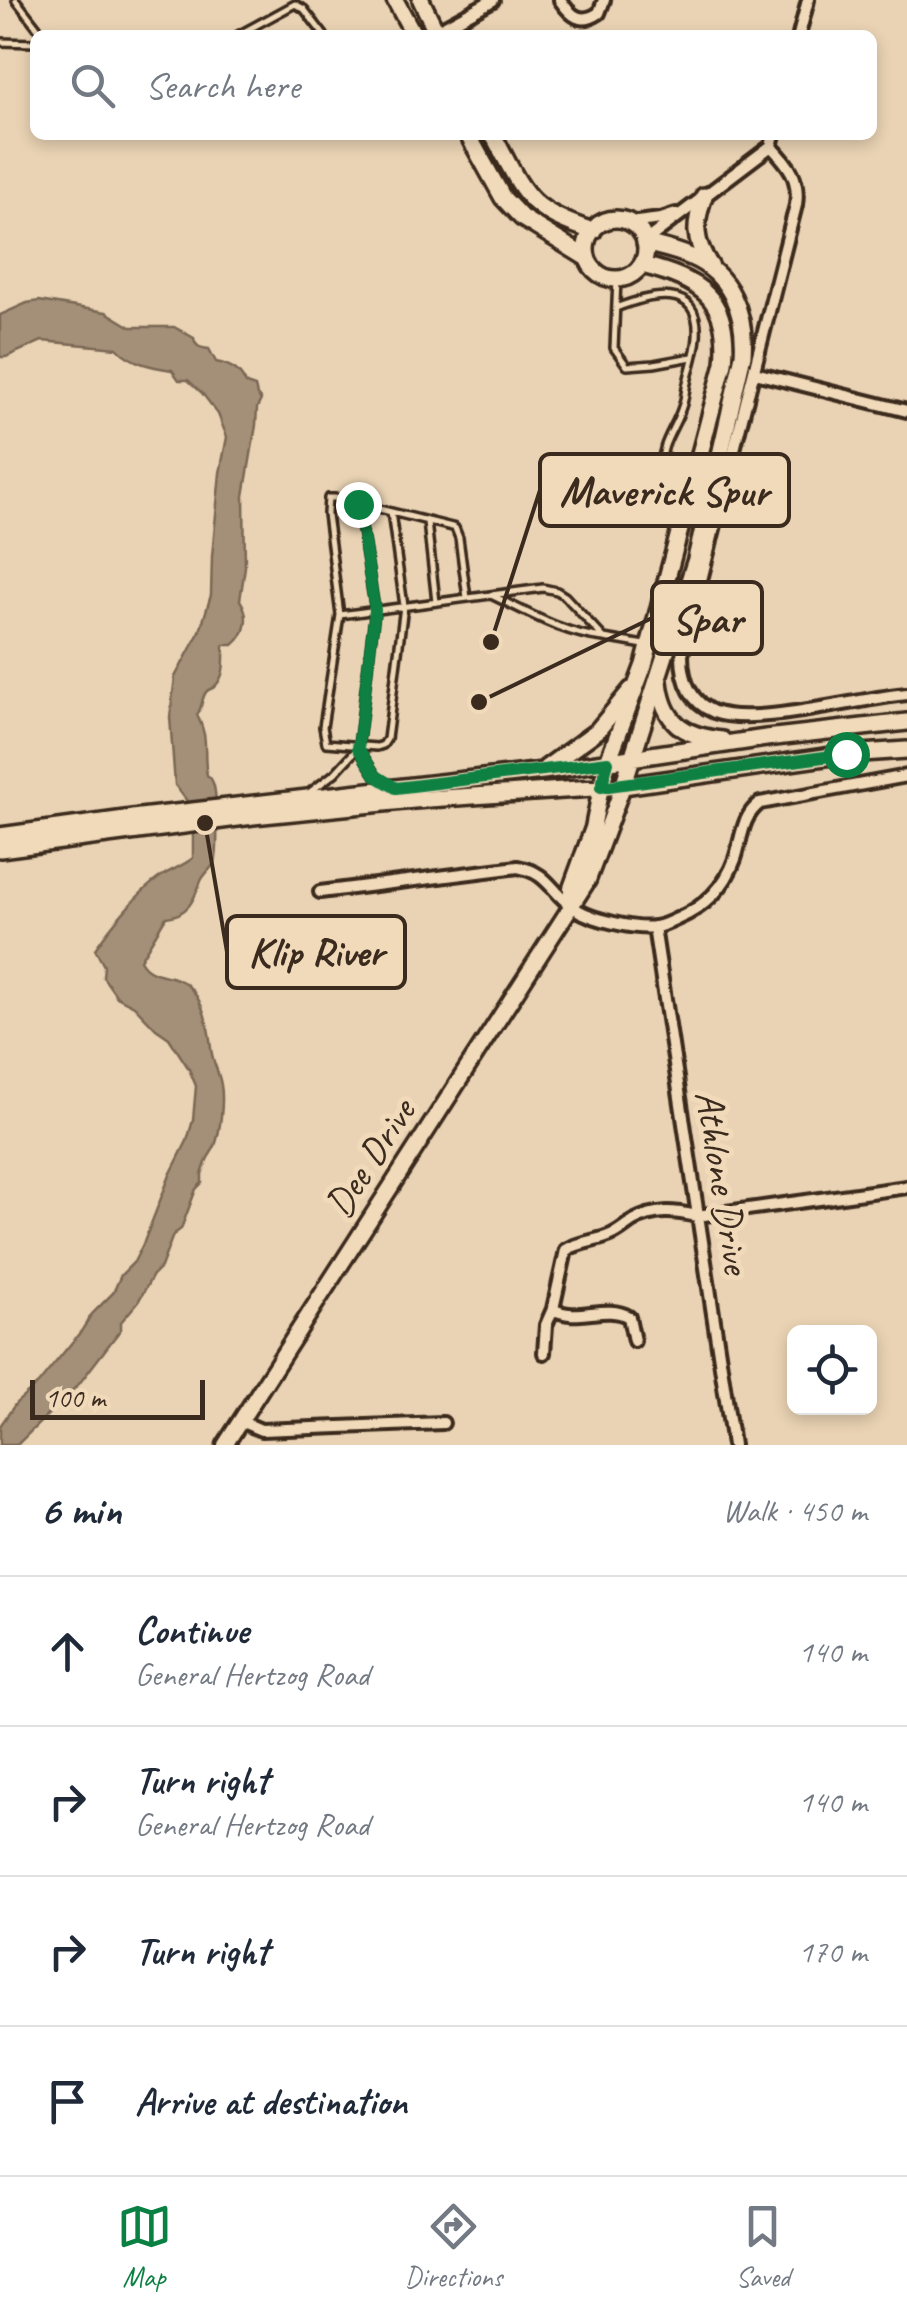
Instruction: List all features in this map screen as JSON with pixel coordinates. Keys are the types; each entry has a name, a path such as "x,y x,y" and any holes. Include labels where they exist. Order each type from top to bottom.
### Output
{"main road":[{"path":"395,0 411,30"},
{"path":"420,0 433,30"},
{"path":"471,140 503,198 522,218 587,258 599,274 617,279 627,277 642,264 645,242 629,222 610,220 593,230 586,248 587,258"},
{"path":"495,140 528,198 562,221 593,230"},
{"path":"623,786 696,559 744,343 740,313 705,257 696,230 704,196"},
{"path":"645,242 690,256 715,272"},
{"path":"601,787 650,645 724,363 724,334 712,299 695,283 642,264"},
{"path":"658,672 663,702 676,726 702,737 749,740"},
{"path":"542,770 596,731 640,678"},
{"path":"252,810 301,799 907,722"},
{"path":"0,836 252,810 623,786 846,754 907,750"},
{"path":"0,849 140,823"}],"street":[{"path":"442,30 493,0"},
{"path":"560,0 569,14 585,19 599,13 604,0"},
{"path":"800,30 808,0"},
{"path":"645,242 773,141 794,173 798,194 682,655 682,673 688,690 697,702 729,716 772,714 907,694"},
{"path":"629,222 661,219 686,210"},
{"path":"755,373 907,411"},
{"path":"320,892 518,867 547,879 571,906 587,915 654,927 696,910 711,898 734,861 748,815 760,804 907,776"},
{"name":"Dee Drive","path":"225,1445 588,880 623,786"},
{"name":"Dee Drive","path":"571,906 570,888 593,828 601,787"},
{"name":"Athlone Drive","path":"654,927 733,1445"},
{"path":"544,1353 546,1325 566,1250 574,1245 614,1234 652,1212 697,1216 907,1187"},
{"path":"552,1310 572,1315 622,1312 629,1316 634,1340"},
{"path":"240,1421 261,1430 443,1423"}],"lane":[{"path":"16,0 39,30"},
{"path":"247,30 296,4 320,30"},
{"path":"0,42 30,42"},
{"path":"617,279 614,348 628,366 693,357"},
{"path":"616,308 666,295 688,305 697,331 693,357 684,404 661,458 662,466 682,475 718,462"},
{"path":"391,512 404,606 387,739 381,746 326,742 323,734 340,615 328,498 333,498 391,512 427,522 452,527 457,531 467,598"},
{"path":"301,799 335,773 358,747 375,610 358,504"},
{"path":"427,522 436,602"},
{"path":"340,615 543,588 565,596 604,638"},
{"path":"490,595 581,636 650,645"},
{"path":"358,747 376,776 396,788"}],"shaded area":[{"path":"39,301 106,312 131,327 174,327 209,349 216,362 238,372 246,384 255,387 261,400 244,496 245,567 240,600 246,624 238,641 224,645 221,678 205,693 197,715 204,735 207,773 216,798 215,862 202,878 190,905 166,917 140,960 149,970 186,984 201,1005 222,1092 217,1140 181,1229 173,1235 161,1267 121,1322 121,1329 79,1384 17,1445 0,1445 0,1426 16,1403 38,1384 134,1262 193,1120 196,1086 189,1069 169,1038 134,1006 117,997 103,977 104,966 95,949 146,888 193,858 187,801 175,785 170,717 175,677 200,631 211,595 220,473 227,437 218,414 188,380 179,380 172,370 135,361 117,348 42,341 0,357 0,315"}],"place":[{"name":"Maverick Spur","path":"491,642"},
{"name":"Spar","path":"479,702"},
{"name":"Klip River","path":"205,823"}],"route":[{"path":"358,504 375,610 358,748 370,769 389,786 435,784 608,762 601,787 623,786 846,754"}]}
